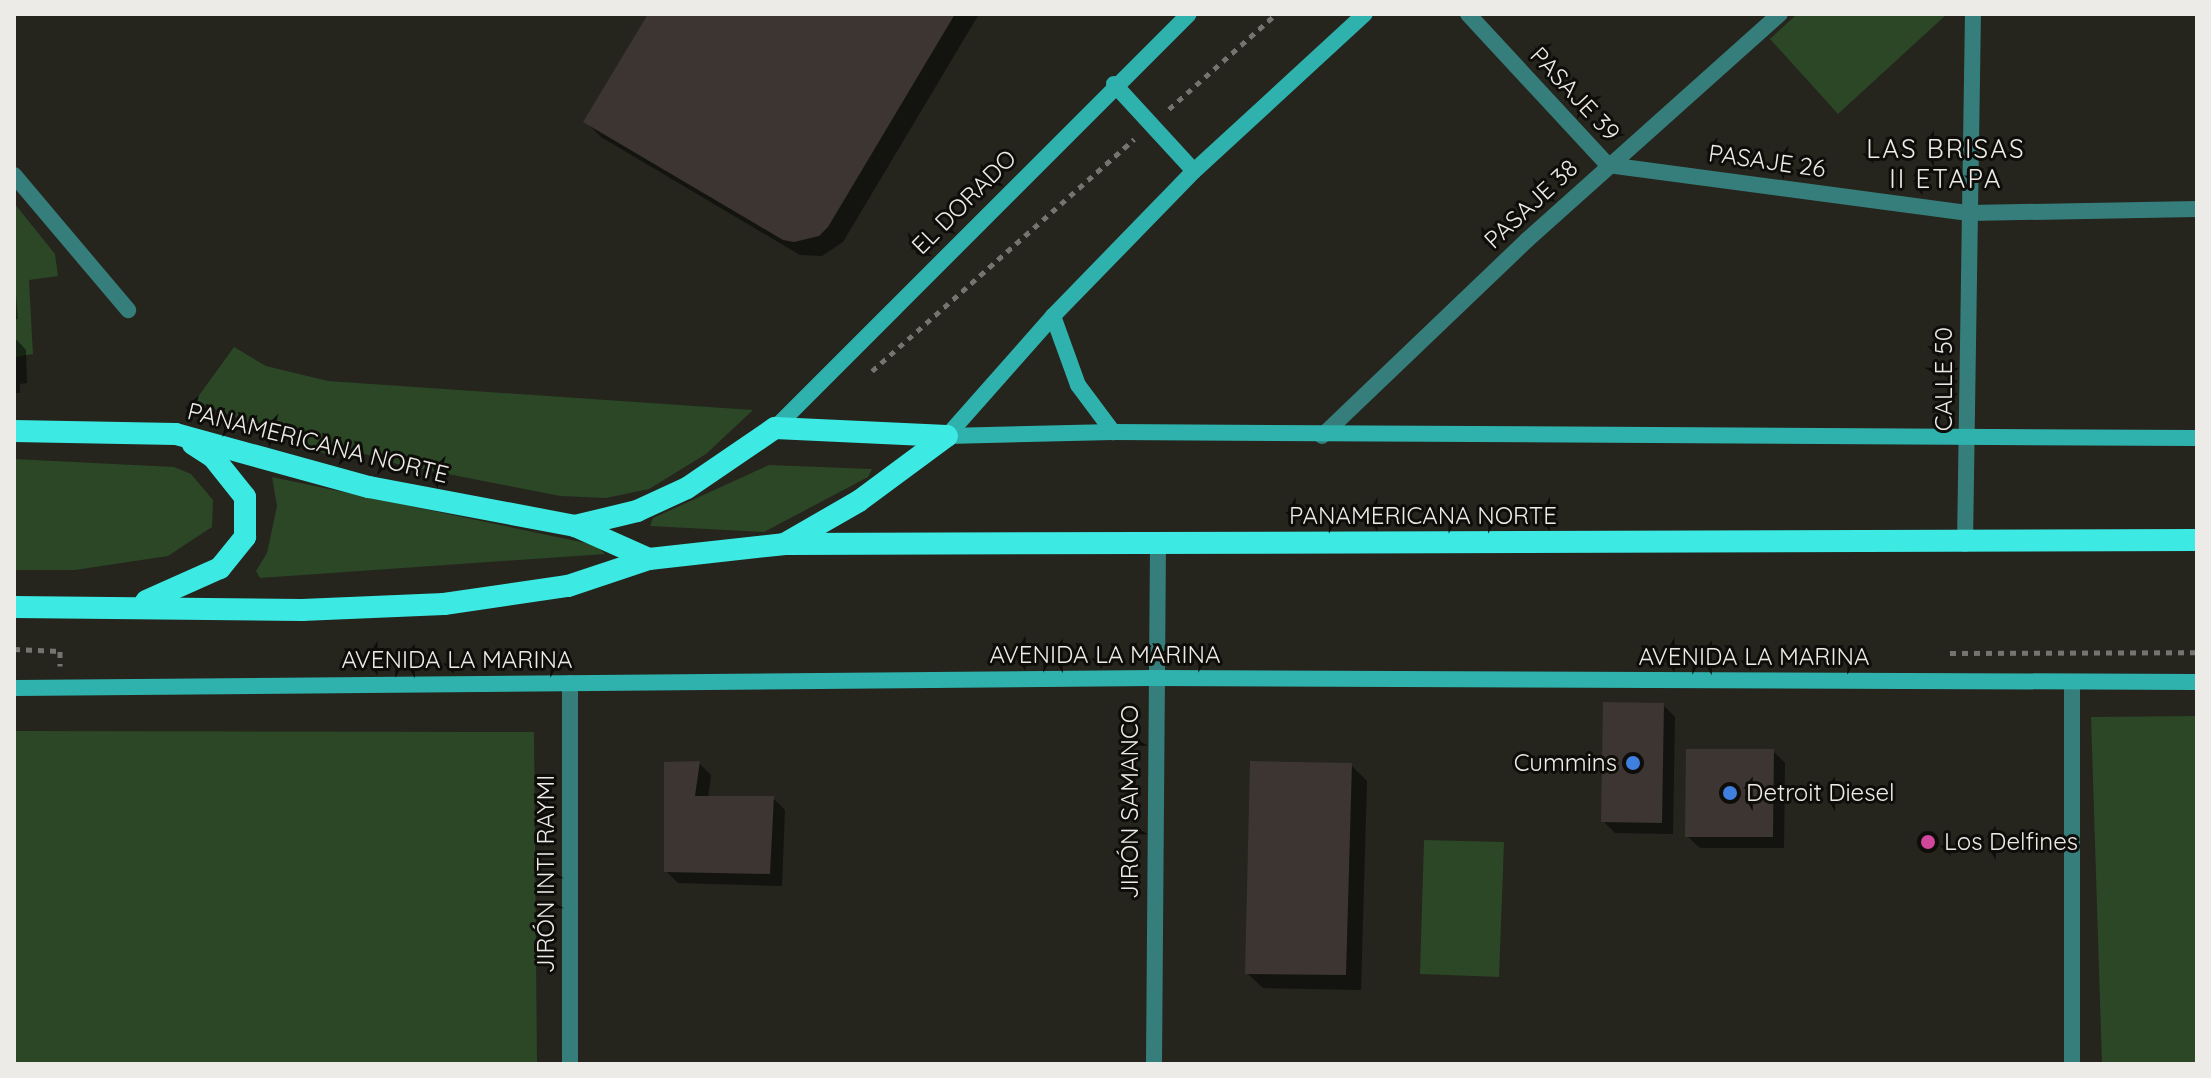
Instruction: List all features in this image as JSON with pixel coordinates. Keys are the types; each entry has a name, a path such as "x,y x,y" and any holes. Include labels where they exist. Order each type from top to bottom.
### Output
{"highway":[{"path":"575,526 637,511 687,488 775,428 947,436"},
{"name":"PANAMERICANA NORTE","path":"14,431 176,434 369,487 575,526 649,559"},
{"path":"134,605 193,584 220,568 245,537 249,516 234,478 213,457 176,434"},
{"path":"785,544 859,501 947,436"},
{"name":"PANAMERICANA NORTE","path":"14,607 134,605 302,610 444,604 568,586 649,559 785,544 1158,541 1965,544 2197,540"}],"main road":[{"name":"EL DORADO","path":"775,428 1114,84 1189,14"},
{"path":"947,436 1053,316 1194,171 1365,14"},
{"path":"1114,84 1153,122 1194,171"},
{"path":"1053,316 1078,385 1113,432"},
{"path":"947,436 1113,432 1322,436 2197,438"},
{"name":"AVENIDA LA MARINA","path":"14,688 1154,678 2197,682"}],"street":[{"name":"PASAJE 39","path":"1468,14 1608,165 1665,171"},
{"name":"PASAJE 38","path":"1322,436 1608,165 1780,14"},
{"name":"CALLE 50","path":"1965,544 1973,14"},
{"name":"PASAJE 26","path":"1665,171 1969,213 2197,209"},
{"path":"14,175 128,310"},
{"name":"JIRÓN SAMANCO","path":"1154,1064 1154,678 1158,541"},
{"path":"2072,682 2072,1064"},
{"name":"JIRÓN INTI RAYMI","path":"570,683 570,1064"}],"path":[{"path":"862,380 1276,14"}],"green space":[{"path":"1797,14 1947,14 1838,114 1770,39"},
{"path":"14,203 55,254 58,276 29,280 33,354 16,357"},
{"path":"234,347 266,366 328,381 753,410 706,454 649,489 606,498 560,496 397,464 339,446 333,457 195,401"},
{"path":"14,459 174,467 191,474 213,500 212,527 168,556 75,570 14,570"},
{"path":"769,465 872,469 868,477 764,532 650,526 653,518"},
{"path":"272,477 595,545 605,554 260,578 256,571 267,553 277,506"},
{"path":"2197,716 2197,1064 2102,1064 2091,717"},
{"path":"14,731 534,732 537,1064 14,1064"},
{"path":"1424,840 1504,842 1499,977 1420,974"}],"building":[{"path":"648,14 955,14 828,227 819,236 794,242 783,240 583,122"},
{"name":"Cummins","path":"1603,702 1664,703 1662,823 1601,822"},
{"name":"Detroit Diesel","path":"1686,749 1774,749 1773,837 1685,837"},
{"path":"700,761 695,796 774,796 770,874 664,872 664,762"},
{"path":"1250,761 1352,763 1346,975 1245,974"}],"place":[{"name":"Cummins","path":"1633,763"},
{"name":"Detroit Diesel","path":"1730,793"},
{"name":"Los Delfines","path":"1928,842"}],"district":[{"name":"LAS BRISAS II ETAPA","path":"1946,164"}]}
